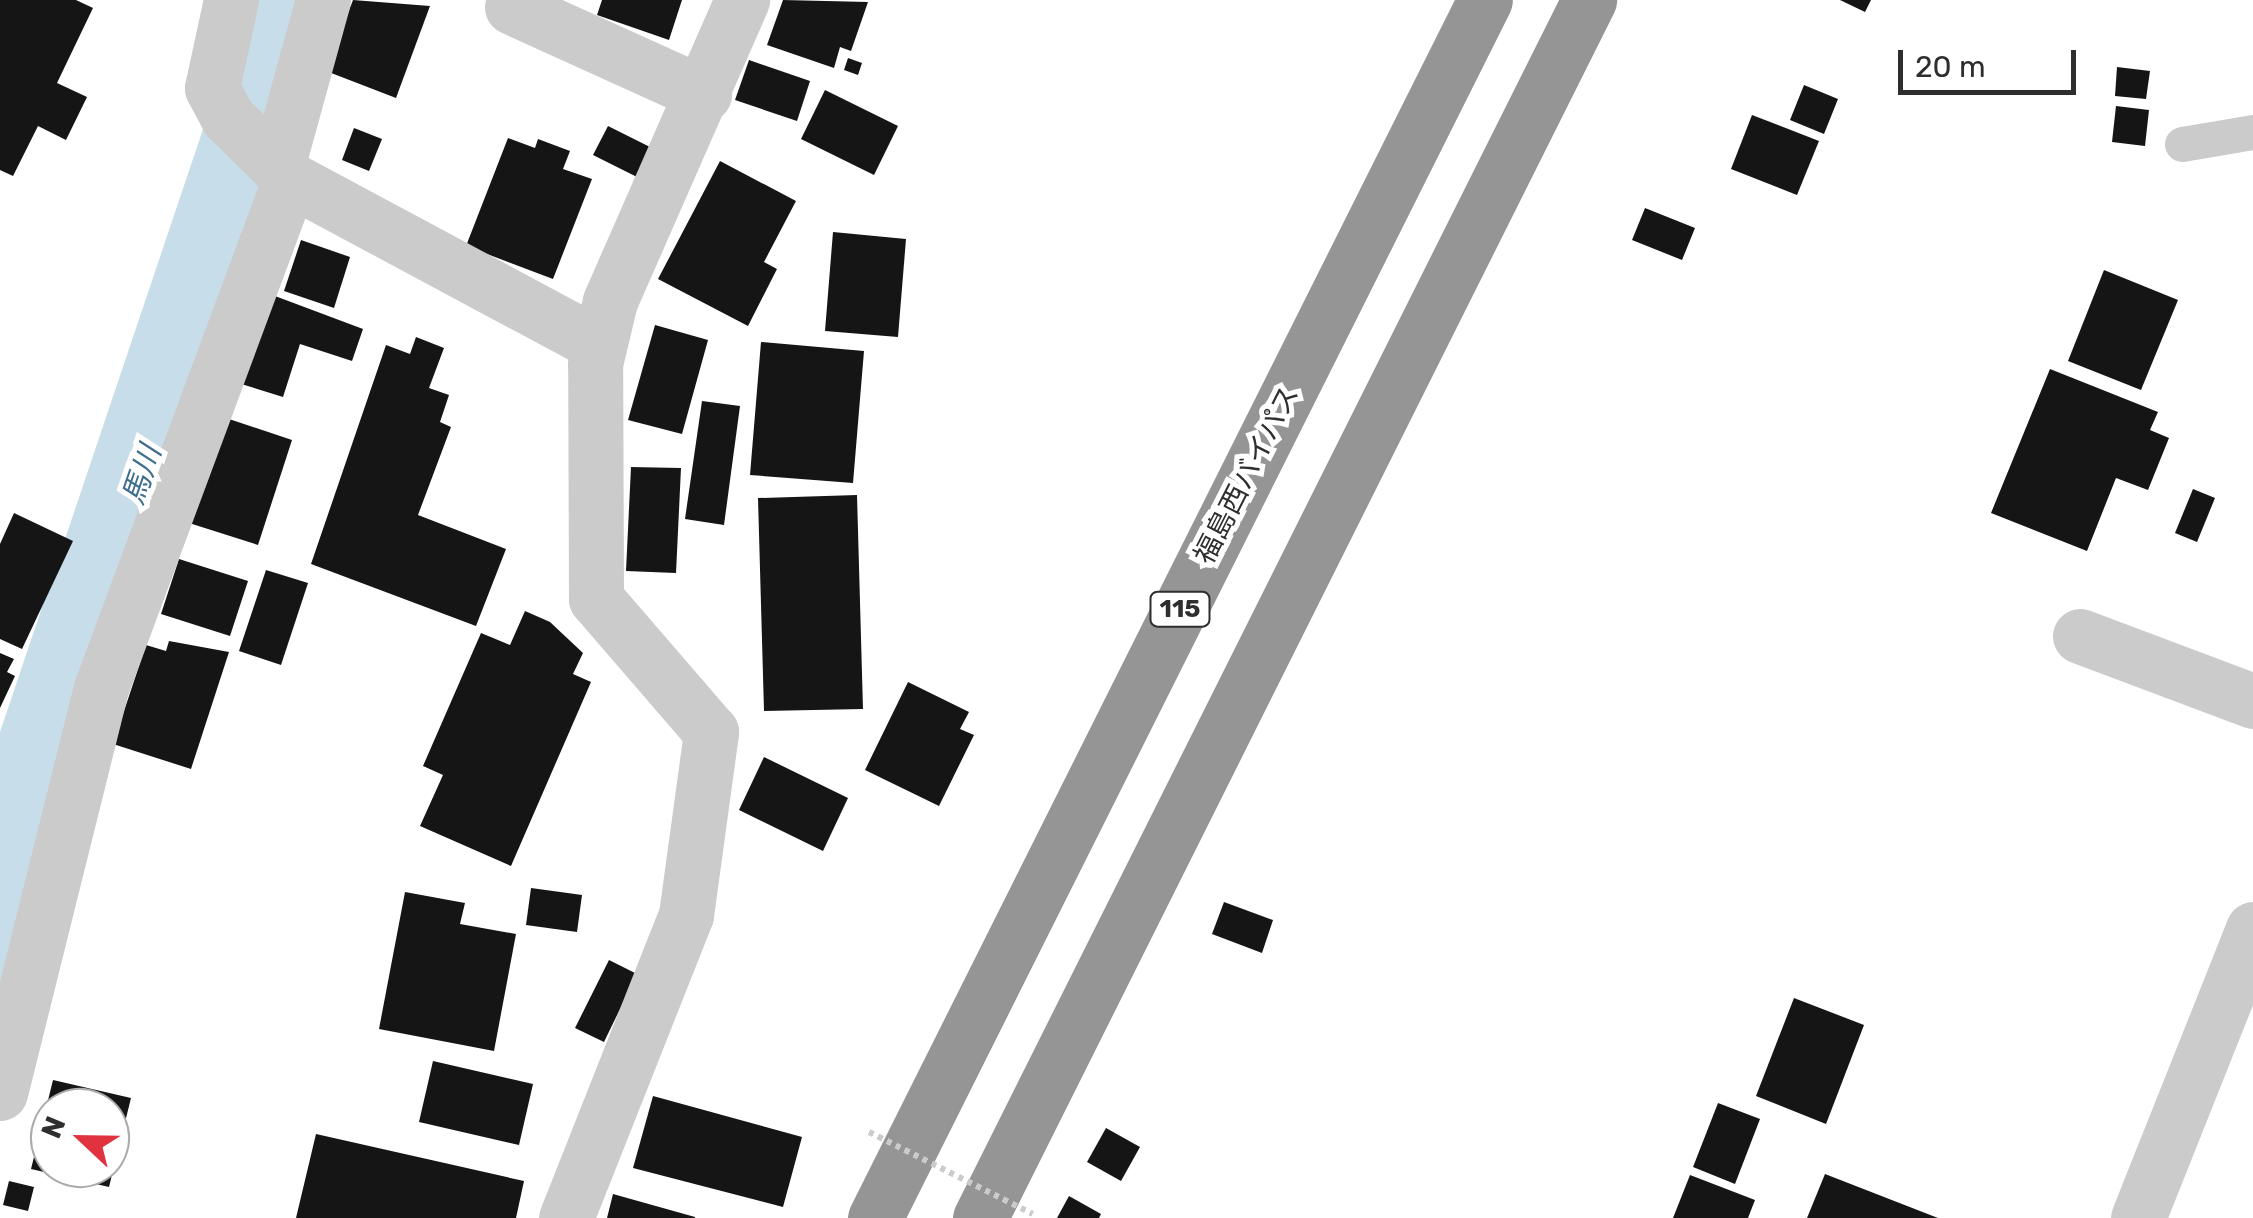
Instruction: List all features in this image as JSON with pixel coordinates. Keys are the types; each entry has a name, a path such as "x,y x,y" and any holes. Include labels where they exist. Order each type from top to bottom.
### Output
{"highway":[{"name":"福島西バイパス","path":"875,1218 1485,0"},
{"path":"1006,1216 1589,0"}],"street":[{"path":"231,0 212,88 228,118 278,168 600,345"},
{"path":"0,1093 101,688 278,168 323,0"},
{"path":"566,1218 686,916 711,732 596,599 591,476 600,345 610,302 742,0"},
{"path":"512,7 704,94"},
{"path":"2080,636 2253,701"},
{"path":"2138,1218 2253,928"}],"lane":[{"path":"2182,144 2253,132"}],"path":[{"path":"869,1132 1006,1216"}],"building":[{"path":"0,0 76,0 93,8 57,83 87,97 66,140 38,126 13,176 0,170"},
{"path":"353,0 430,6 396,98 326,71"},
{"path":"602,0 682,0 669,40 597,15"},
{"path":"783,0 868,2 851,51 840,47 834,68 767,45"},
{"path":"1840,0 1871,0 1865,12"},
{"path":"848,58 862,63 858,75 844,70"},
{"path":"749,60 810,81 797,121 735,100"},
{"path":"2117,67 2150,71 2146,99 2115,96"},
{"path":"1804,85 1838,99 1824,134 1790,120"},
{"path":"825,90 898,126 874,175 801,139"},
{"path":"2116,106 2149,110 2145,146 2112,142"},
{"path":"1752,115 1819,141 1797,195 1731,169"},
{"path":"608,126 652,148 637,177 593,155"},
{"path":"354,128 382,139 369,171 342,160"},
{"path":"508,138 535,148 538,139 570,151 563,169 592,179 553,279 466,246"},
{"path":"720,161 796,201 764,262 777,269 748,326 658,279"},
{"path":"1645,208 1695,228 1682,260 1632,240"},
{"path":"833,232 906,239 898,337 825,331"},
{"path":"301,240 350,257 334,308 284,291"},
{"path":"2104,270 2178,300 2141,390 2068,361"},
{"path":"267,293 363,329 352,361 300,344 283,397 238,383"},
{"path":"655,325 708,340 682,434 628,420"},
{"path":"416,337 444,348 429,388 449,395 440,422 451,427 418,515 506,549 476,626 311,564 386,345 410,354"},
{"path":"761,342 864,351 853,483 750,475"},
{"path":"2050,369 2158,412 2150,430 2169,438 2148,490 2116,478 2087,551 1991,513"},
{"path":"702,401 740,406 724,525 685,519"},
{"path":"223,417 292,440 258,545 189,523"},
{"path":"631,467 681,468 676,573 626,571"},
{"path":"2193,489 2215,498 2197,542 2175,533"},
{"path":"857,495 863,709 764,711 758,498"},
{"path":"14,513 73,541 22,649 0,639 0,544"},
{"path":"179,559 248,581 230,636 161,614"},
{"path":"266,570 308,583 281,665 239,651"},
{"path":"525,611 550,622 583,653 573,674 591,682 511,866 420,826 443,775 423,766 481,633 510,645"},
{"path":"169,641 229,652 191,769 113,744 146,645 166,651"},
{"path":"0,653 14,659 7,672 15,676 0,708"},
{"path":"908,682 969,712 960,729 974,735 939,806 865,770"},
{"path":"764,757 848,798 823,851 739,810"},
{"path":"531,888 582,895 577,932 526,925"},
{"path":"405,892 465,903 460,924 516,934 494,1051 379,1029"},
{"path":"1224,902 1273,920 1262,953 1212,934"},
{"path":"609,960 637,974 604,1042 575,1028"},
{"path":"1794,998 1864,1025 1826,1124 1756,1096"},
{"path":"433,1061 533,1084 519,1145 419,1122"},
{"path":"53,1080 88,1088 51,1088"},
{"path":"653,1096 802,1137 783,1207 633,1168"},
{"path":"1718,1103 1760,1119 1735,1184 1693,1167"},
{"path":"1106,1128 1140,1147 1121,1181 1087,1162"},
{"path":"316,1134 524,1181 516,1218 296,1218"},
{"path":"1825,1174 1938,1218 1807,1218"},
{"path":"1690,1175 1755,1200 1748,1218 1673,1218"},
{"path":"9,1181 34,1188 28,1211 3,1205"},
{"path":"613,1194 695,1217 695,1218 607,1218"},
{"path":"1069,1196 1101,1214 1099,1218 1057,1218"}],"waterway":[{"name":"馬川","path":"0,952 46,758 277,72 291,0"}]}
